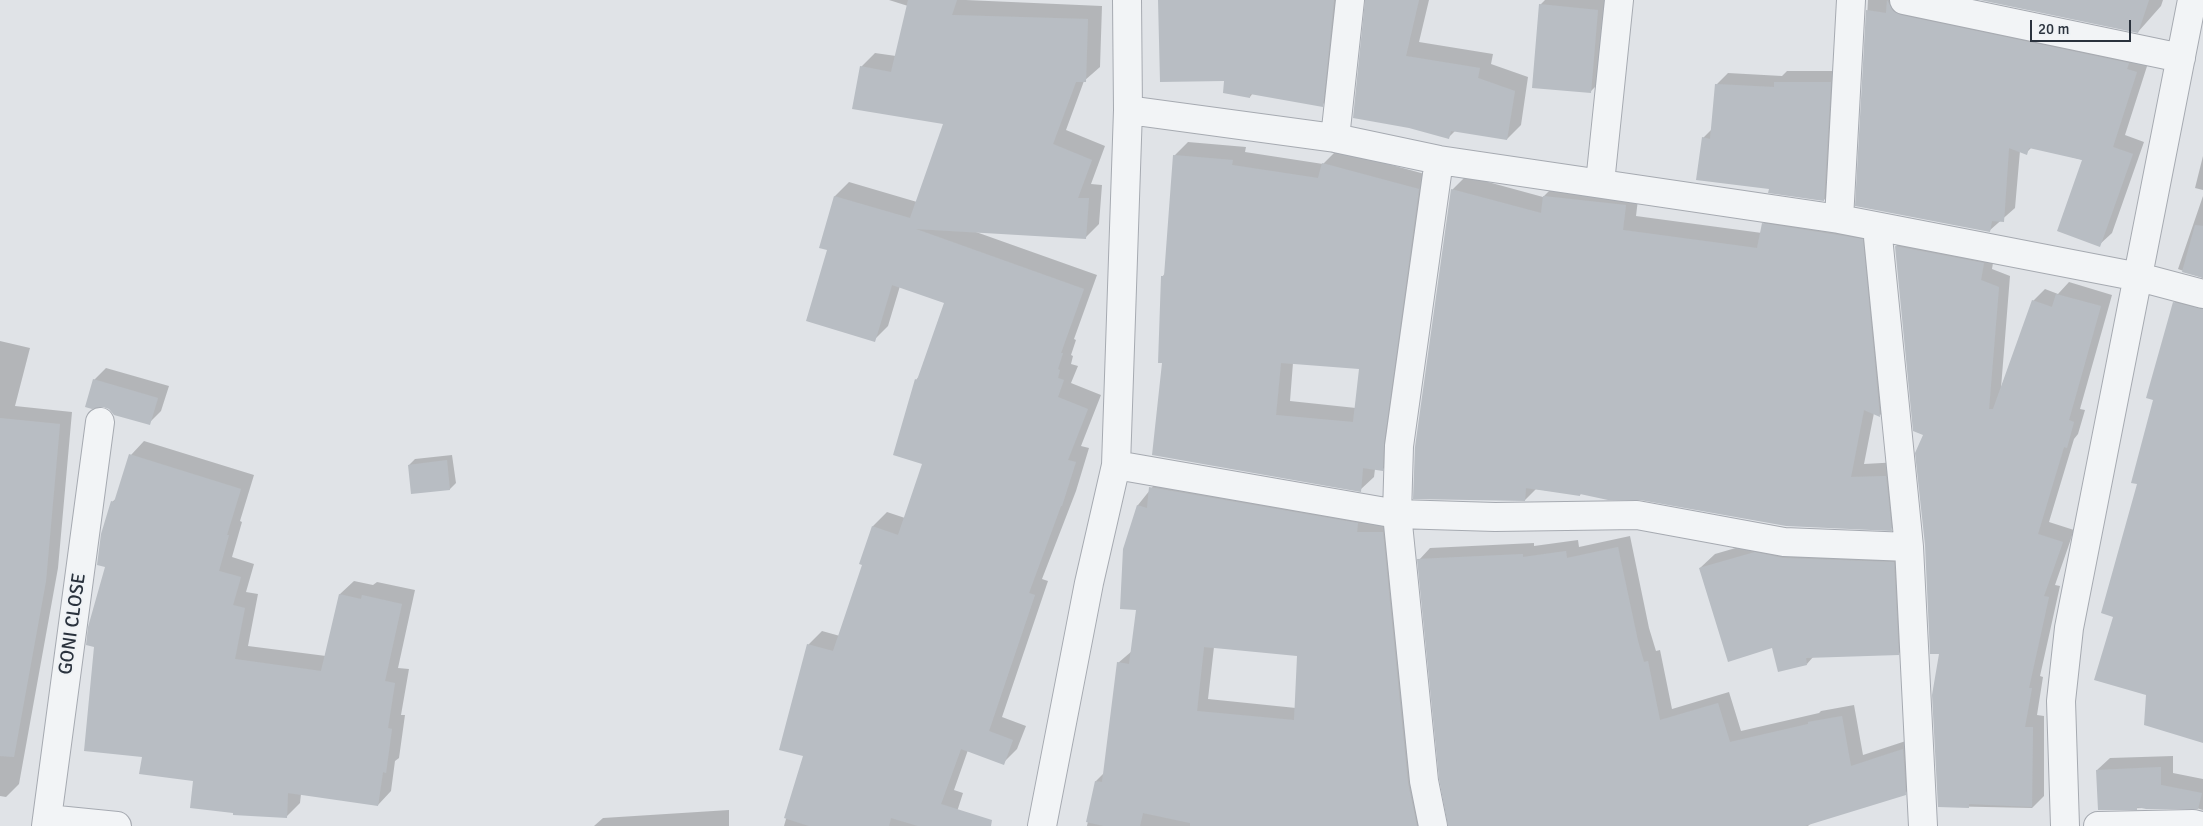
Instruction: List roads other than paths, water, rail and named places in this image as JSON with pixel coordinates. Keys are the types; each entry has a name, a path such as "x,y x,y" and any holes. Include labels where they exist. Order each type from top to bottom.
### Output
{"street":[{"path":"1042,826 1089,584 1116,465 1128,110 1127,0"},
{"path":"1335,138 1350,0"},
{"path":"1600,183 1619,0"},
{"path":"1839,219 1851,0"},
{"path":"1904,0 2181,58"},
{"path":"2065,826 2061,701 2069,628 2192,0"},
{"path":"1128,110 1335,138 1439,160 1839,219 2139,277 2203,294"},
{"path":"1433,826 1424,781 1397,514 1399,446 1439,160"},
{"path":"1877,227 1910,548 1924,826"},
{"name":"GONI CLOSE","path":"47,823 100,422"},
{"path":"1116,465 1397,514 1495,517 1637,515 1784,542 1910,548"},
{"path":"47,823 117,826"},
{"path":"2098,826 2193,824 2202,826"}]}
